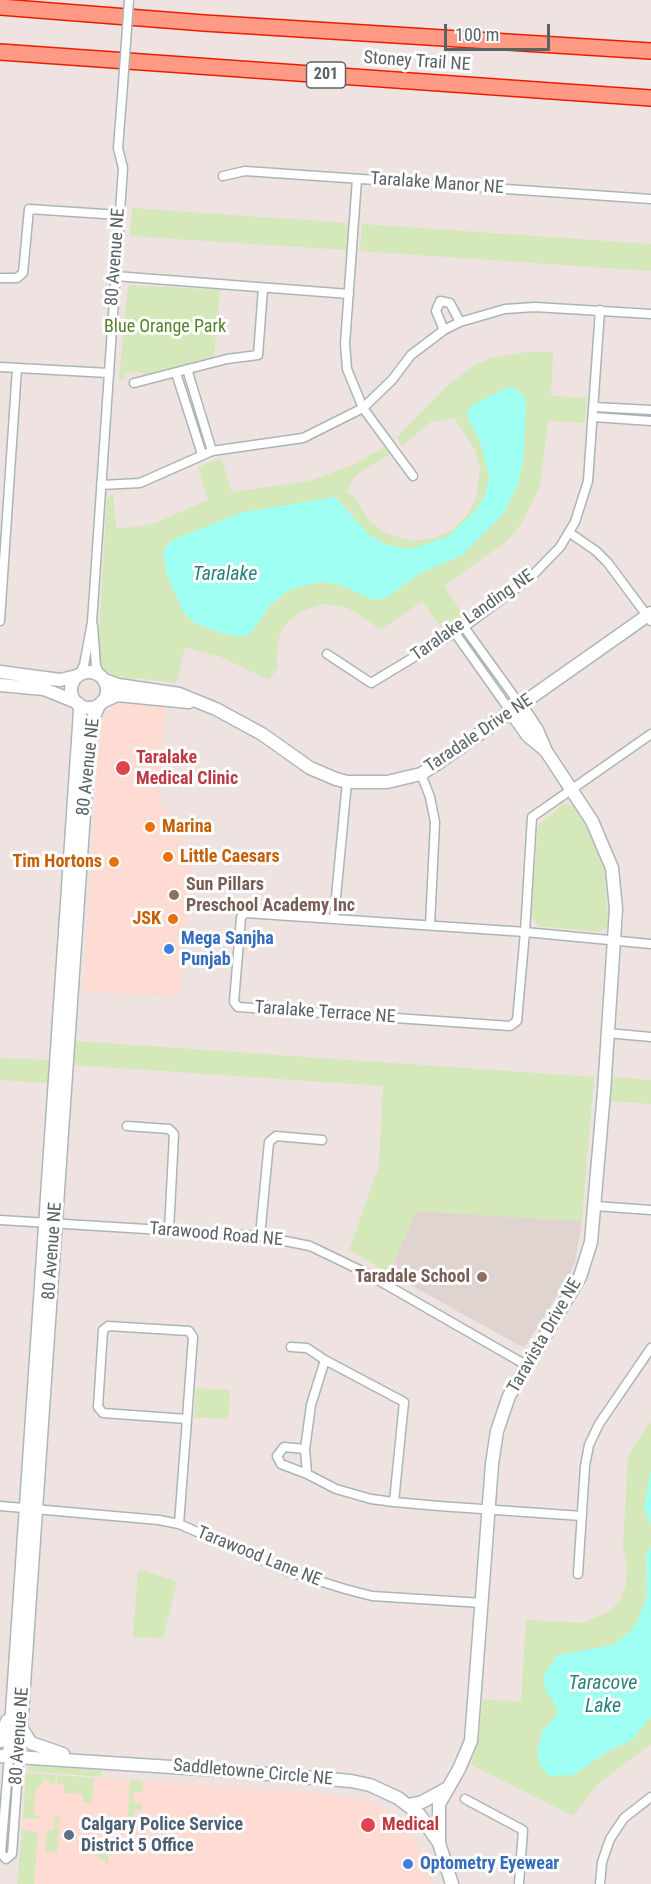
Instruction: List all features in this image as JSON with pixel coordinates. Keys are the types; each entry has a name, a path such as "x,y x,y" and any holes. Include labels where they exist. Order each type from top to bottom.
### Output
{"highway":[{"name":"Stoney Trail NE","path":"0,7 204,23 651,51"},
{"name":"Stoney Trail NE","path":"0,52 651,98"}],"street":[{"name":"80 Avenue NE","path":"78,676 84,665 92,622 123,168 118,148 129,0"},
{"name":"Taralake Manor NE","path":"223,176 244,171 651,199"},
{"path":"357,179 345,344 347,369 363,408 413,476"},
{"path":"0,278 17,278 23,273 29,209 119,215"},
{"path":"115,276 349,294"},
{"path":"134,383 227,359 258,355 263,288"},
{"path":"444,330 436,311 440,301 450,303 460,322"},
{"path":"101,485 140,483 212,451 303,438 363,408 392,380 411,355 444,330 460,322 505,309 547,308 651,314"},
{"name":"Taralake Landing NE","path":"327,654 371,683 464,627 546,564 570,533 588,481 600,310"},
{"path":"0,367 108,373"},
{"path":"0,621 16,368"},
{"path":"187,369 212,451"},
{"path":"177,373 202,454"},
{"path":"594,406 651,410"},
{"path":"594,417 651,421"},
{"path":"570,533 597,551 650,617"},
{"name":"Taradale Drive NE","path":"102,678 118,685 179,694 216,709 262,734 310,768 347,782 387,782 421,774 650,617"},
{"name":"80 Avenue NE","path":"92,622 96,666 102,678"},
{"path":"464,627 516,709"},
{"path":"455,633 516,709"},
{"path":"0,672 60,680 93,672 102,678 107,688 100,703 89,708 44,689 0,685"},
{"path":"77,703 72,686 78,676"},
{"name":"Taradale Drive NE","path":"100,703 117,695 196,702"},
{"name":"80 Avenue NE","path":"31,1507 12,1700 1,1853 6,1859 12,1856 9,1757 21,1725 31,1507 74,808 77,703"},
{"name":"80 Avenue NE","path":"49,1223 90,726 100,703"},
{"name":"Taravista Drive NE","path":"439,1843 437,1814 446,1789 459,1769 471,1741 497,1431 509,1396 580,1277 591,1242 616,909 612,868 602,841 574,790 546,751 528,736 516,709"},
{"path":"525,932 532,817 574,790 651,734"},
{"path":"421,774 430,797 435,822 430,925"},
{"path":"334,918 341,822 347,782"},
{"name":"Taralake Terrace NE","path":"525,932 517,1021 510,1026 238,1007 234,1002 241,918 246,913 525,932 651,944"},
{"path":"607,1033 651,1036"},
{"path":"127,1126 169,1129 174,1134 169,1230"},
{"path":"261,1236 269,1142 276,1136 322,1140"},
{"path":"595,1206 651,1209"},
{"name":"Tarawood Road NE","path":"0,1221 261,1236 310,1246 364,1272 526,1365"},
{"path":"179,1524 187,1419 193,1337 189,1331 108,1326 103,1330 98,1407 103,1413 187,1419"},
{"path":"291,1347 307,1348 404,1402 394,1502"},
{"path":"578,1574 590,1445 599,1424 651,1348"},
{"path":"307,1474 305,1449 311,1405 325,1360"},
{"path":"305,1449 284,1447 277,1456 281,1464 336,1489 371,1499 582,1516"},
{"name":"Tarawood Lane NE","path":"0,1506 135,1515 179,1524 287,1571 372,1596 482,1603"},
{"path":"0,1741 12,1700"},
{"path":"21,1725 31,1743 75,1759"},
{"name":"Saddletowne Circle NE","path":"9,1757 75,1759 351,1781 370,1785 409,1805 421,1816 439,1843 452,1884"},
{"path":"409,1805 422,1802 446,1789"},
{"path":"600,1884 602,1862 610,1839 624,1818 651,1797"},
{"path":"465,1799 523,1830 519,1884"}],"shaded area":[{"path":"117,702 166,706 158,799 192,857 181,996 83,992 100,724"},
{"name":"Taradale School","path":"416,1211 582,1221 575,1262 567,1280 524,1348 389,1273"},
{"path":"26,1773 305,1792 367,1800 399,1818 429,1862 433,1884 34,1884 38,1832 22,1830"}],"green space":[{"path":"132,208 348,223 346,250 130,236"},
{"path":"362,224 651,244 651,271 360,251"},
{"name":"Blue Orange Park","path":"128,285 220,290 214,356 153,375 132,371 125,375 124,380 119,380"},
{"path":"527,352 553,352 551,396 587,398 585,423 548,421 540,486 522,523 507,541 444,586 464,616 444,632 422,601 381,630 342,606 321,604 300,612 280,633 276,657 278,667 269,680 221,657 185,647 176,683 137,678 130,682 112,679 105,673 99,664 98,649 107,498 113,494 116,528 138,527 155,523 208,500 198,467 221,458 232,492 309,481 353,465 385,447 390,454 356,475 347,492 356,499 368,519 385,533 413,541 434,538 452,530 466,516 476,499 480,467 475,450 454,418 431,422 402,446 397,437 447,386 473,366 491,358"},
{"path":"563,804 576,806 599,848 604,867 608,918 607,928 598,932 540,926 531,917 538,825"},
{"path":"76,1041 594,1077 582,1221 416,1211 389,1273 349,1250 379,1166 383,1086 74,1065"},
{"path":"0,1058 50,1060 48,1083 0,1080"},
{"path":"611,1077 651,1080 651,1104 610,1101"},
{"path":"196,1388 230,1390 228,1419 194,1417"},
{"path":"651,1421 651,1744 598,1784 573,1816 471,1765 478,1743 483,1700 521,1701 526,1620 583,1623 609,1612 620,1601 626,1584 627,1565 623,1547 628,1459"},
{"path":"143,1570 177,1582 163,1638 133,1637 138,1572"},
{"path":"29,1765 101,1770 103,1777 27,1771"},
{"path":"26,1773 56,1775 55,1786 46,1780 42,1781 41,1787 36,1787 34,1814 39,1816 38,1819 23,1819"},
{"path":"58,1775 94,1778 92,1802 83,1802 83,1794 63,1793 65,1785 60,1782 57,1785"},
{"path":"130,1780 143,1781 142,1792 134,1793 133,1802 142,1804 141,1810 134,1810 131,1847 126,1847"},
{"path":"55,1817 60,1817 57,1853 45,1852 47,1830 54,1830"},
{"path":"22,1830 38,1832 34,1884 17,1884"},
{"path":"80,1836 83,1836 82,1849 107,1850 109,1865 95,1855 95,1852 79,1851"}],"water":[{"name":"Taralake","path":"508,387 517,389 526,400 524,455 518,484 503,514 462,555 419,574 385,599 374,600 341,585 321,582 301,586 286,592 270,605 251,633 242,637 220,633 193,622 183,611 167,575 163,552 169,543 177,538 244,512 335,497 370,536 387,545 411,549 449,536 475,511 485,496 489,476 480,441 466,414 473,405"},
{"path":"651,1468 651,1525 644,1508"},
{"name":"Taracove Lake","path":"651,1546 651,1717 632,1740 609,1751 573,1775 549,1776 541,1767 537,1755 542,1732 556,1716 557,1708 545,1689 544,1674 558,1655 613,1645 637,1623 647,1596 646,1557"}],"place":[{"name":"Taralake Medical Clinic","path":"123,768"},
{"name":"Marina","path":"150,827"},
{"name":"Little Caesars","path":"168,857"},
{"name":"Tim Hortons","path":"114,862"},
{"name":"Sun Pillars Preschool Academy Inc","path":"174,895"},
{"name":"JSK","path":"173,919"},
{"name":"Mega Sanjha Punjab","path":"169,949"},
{"name":"Taradale School","path":"482,1277"},
{"name":"Medical","path":"368,1825"},
{"name":"Calgary Police Service District 5 Office","path":"69,1835"},
{"name":"Optometry Eyewear","path":"408,1864"}]}
